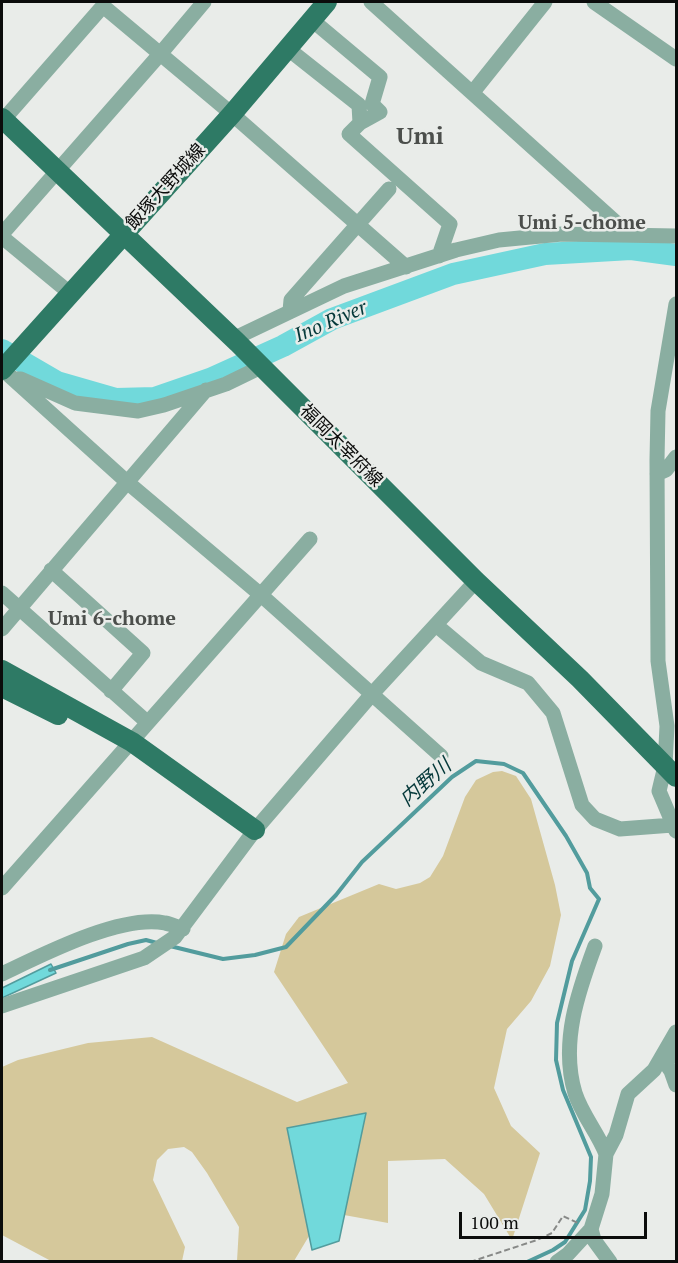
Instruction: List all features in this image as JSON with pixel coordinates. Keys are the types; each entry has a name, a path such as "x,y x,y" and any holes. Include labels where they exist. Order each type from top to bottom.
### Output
{"main road":[{"name":"飯塚大野城線","path":"5,371 21,347 232,114 327,2"},
{"name":"福岡太宰府線","path":"3,118 236,341 476,581 580,679 671,771"},
{"path":"2,670 128,745 255,830"},
{"path":"2,687 128,745"}],"street":[{"path":"70,294 2,235 204,2"},
{"path":"371,2 630,235"},
{"path":"473,92 545,2"},
{"path":"594,2 676,59"},
{"path":"3,118 103,6 232,114 406,267"},
{"path":"312,20 380,77 372,104 380,112 360,123 349,134 450,224 439,256"},
{"path":"287,48 359,105 360,123"},
{"path":"290,311 291,300 389,189"},
{"path":"236,341 290,311 344,286 499,240 562,234 676,236"},
{"path":"436,625 481,663 528,683 553,713 582,805 595,819 620,829 675,828 659,791 671,771 667,726 671,718 658,661 657,474 658,411 676,304"},
{"path":"5,371 75,403 138,411 164,405 226,384 261,367"},
{"path":"5,371 441,756"},
{"path":"2,629 206,390"},
{"path":"657,474 666,470 676,457"},
{"path":"2,888 310,539"},
{"path":"51,570 142,653 111,691"},
{"path":"2,1006 144,958 179,933 255,830 372,694 476,581"},
{"path":"2,593 147,722"},
{"path":"2,974 54,949 132,923 164,922 179,933"},
{"path":"596,946 573,1012 571,1075 575,1095 606,1154"},
{"path":"676,1032 669,1057 676,1085"},
{"path":"557,1262 568,1254 591,1229 602,1194 606,1154 616,1135 628,1094 669,1057"},
{"path":"591,1229 594,1240 610,1262"}],"path":[{"path":"470,1262 552,1233 563,1216"}],"shaded area":[{"path":"502,771 516,776 531,799 561,915 550,966 531,1001 507,1029 494,1088 511,1126 540,1153 512,1240 484,1194 445,1159 388,1161 388,1223 344,1215 365,1113 287,1128 309,1236 294,1261 237,1261 239,1227 207,1173 192,1152 184,1147 168,1149 157,1160 153,1180 185,1247 182,1261 51,1261 2,1235 2,1067 18,1060 88,1043 152,1037 297,1102 348,1083 274,972 286,934 299,917 379,884 396,889 420,883 430,877 443,856 465,797 476,780 493,772"}],"water":[{"path":"51,964 56,973 2,998 2,988"},
{"path":"366,1113 339,1241 312,1250 287,1128"}],"waterway":[{"name":"Ino River","path":"2,350 57,382 116,399 155,398 210,379 283,346 332,319 453,274 545,254 631,249 676,255"},
{"name":"内野川","path":"170,946 223,959 255,955 286,947 336,895 362,862 452,777 476,761 504,764 523,773 566,836 587,873 590,888 599,899 572,961 557,1023 556,1060 563,1090 591,1157 585,1210 565,1242 527,1262"},
{"name":"内野川","path":"50,970 128,944 146,940 157,943"}],"district":[{"name":"Umi","path":"420,137"},
{"name":"Umi 5-chome","path":"582,223"},
{"name":"Umi 6-chome","path":"112,619"}]}
